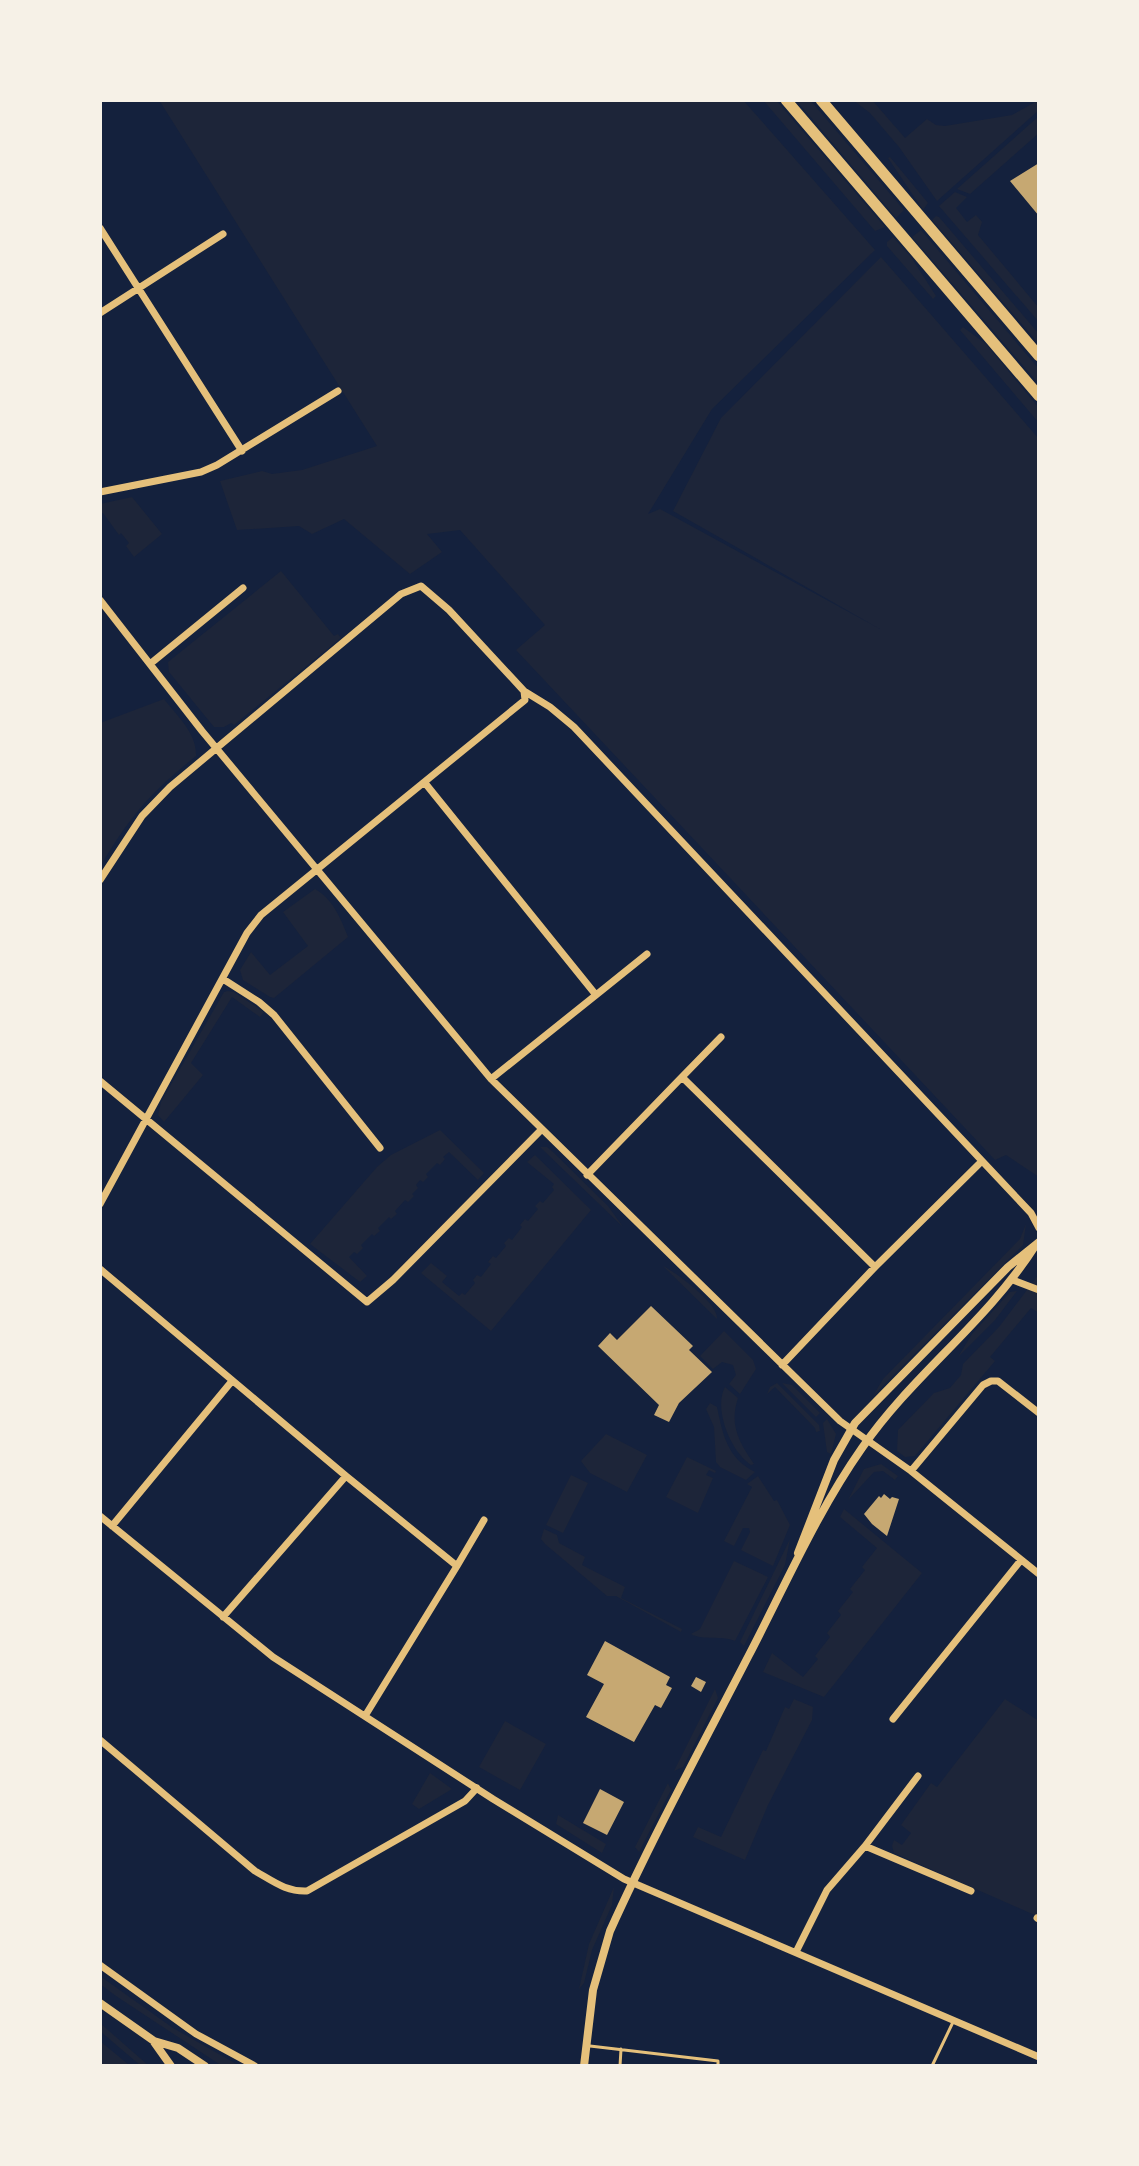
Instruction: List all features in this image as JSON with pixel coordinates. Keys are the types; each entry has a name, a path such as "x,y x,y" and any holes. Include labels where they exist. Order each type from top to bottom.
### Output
{"main road":[{"path":"786,100 1039,396"},
{"path":"821,100 1039,356"}],"street":[{"path":"100,228 242,451"},
{"path":"100,313 223,234"},
{"path":"100,492 201,472 242,451 338,391"},
{"path":"100,880 142,816 170,787 401,594 421,586 449,610 524,691 574,727 982,1161 1035,1213 1039,1228"},
{"path":"150,664 243,588"},
{"path":"100,600 217,748 491,1079 851,1430 911,1471 1039,1574"},
{"path":"100,1204 247,933 261,915 525,700 524,691"},
{"path":"425,783 596,995"},
{"path":"491,1079 647,954"},
{"path":"223,979 274,1015 380,1148"},
{"path":"587,1175 721,1037"},
{"path":"682,1077 875,1267"},
{"path":"100,1081 367,1302 393,1280 541,1130"},
{"path":"782,1365 982,1161"},
{"path":"584,2066 600,1959 634,1882 794,1565 867,1440 887,1415 972,1328 1013,1280 1037,1244"},
{"path":"794,1565 829,1473 851,1430 865,1411 1008,1267 1037,1244"},
{"path":"100,1269 457,1566"},
{"path":"1013,1280 1039,1290"},
{"path":"112,1526 232,1381"},
{"path":"911,1471 983,1385 991,1381 998,1381 1039,1413"},
{"path":"223,1617 346,1476"},
{"path":"100,1516 273,1657 561,1841 634,1882 1039,2057"},
{"path":"365,1716 484,1520"},
{"path":"893,1719 1021,1560"},
{"path":"100,1740 255,1871 294,1892 307,1891 465,1801 477,1788"},
{"path":"796,1952 827,1890 918,1776"},
{"path":"865,1846 971,1891"},
{"path":"100,1965 196,2034 255,2066"},
{"path":"100,2003 154,2041 178,2048 205,2066"},
{"path":"154,2041 171,2066"}],"lane":[{"path":"932,2066 954,2020"},
{"path":"586,2046 718,2061 718,2066"},
{"path":"620,2066 621,2049"}],"shaded area":[{"path":"159,100 743,100 875,250 712,409 648,514 660,509 880,629 673,511 721,418 881,257 1039,439 1039,1177 1006,1155 995,1160 516,650 545,625 460,530 427,534 442,552 410,574 344,519 312,534 299,526 237,530 220,481 262,471 272,474 302,470 377,446"},
{"path":"763,100 776,100 885,227 875,231"},
{"path":"796,100 810,100 904,210 896,218"},
{"path":"853,100 872,100 905,138 927,119 945,126 1012,115 1039,100 1039,110 937,201 899,147 870,113"},
{"path":"1039,116 1039,133 970,194 957,189"},
{"path":"888,158 928,203 923,210"},
{"path":"955,192 967,197 956,208 967,222 976,215 982,222 978,235 1039,308 1039,322 939,206"},
{"path":"936,216 1039,334 1039,344 932,220"},
{"path":"921,230 1039,369 1039,384 912,237"},
{"path":"893,237 911,257 936,296 933,299 887,246"},
{"path":"963,327 986,344 1039,408 1039,423 960,330"},
{"path":"132,497 162,534 134,557 126,546 129,543 100,513 100,504"},
{"path":"281,571 334,636 338,634 341,638 234,725 214,727 169,672 168,662"},
{"path":"164,699 190,732 196,756 142,806 100,867 100,723"},
{"path":"315,889 332,904 348,937 274,998 270,997 243,980 240,970 251,952 270,975 308,946 283,912"},
{"path":"228,991 264,1012 260,1017 232,997 191,1063 203,1075 164,1122 158,1115 161,1102 224,992"},
{"path":"440,1130 484,1173 478,1180 449,1152 443,1157 445,1159 440,1165 437,1163 426,1174 428,1177 416,1185 418,1188 412,1194 414,1196 408,1202 405,1200 395,1211 397,1214 391,1219 389,1217 378,1228 380,1231 361,1245 363,1248 357,1254 354,1252 349,1257 367,1276 360,1282 310,1244 377,1167 391,1155"},
{"path":"540,1147 547,1147 553,1152 608,1206 623,1227"},
{"path":"535,1155 591,1210 491,1331 421,1273 431,1263 447,1276 442,1282 459,1296 462,1293 465,1295 475,1283 473,1280 477,1275 481,1277 491,1264 488,1262 506,1246 504,1243 509,1238 512,1240 525,1219 528,1221 538,1209 535,1206 540,1201 543,1203 554,1190 554,1184 527,1162"},
{"path":"1026,1224 1023,1245 873,1396 883,1379 1020,1239"},
{"path":"663,1266 704,1297 717,1319"},
{"path":"1039,1274 1039,1313 1031,1308 990,1357 995,1361 915,1456 905,1457 897,1451 898,1430 934,1393 950,1388 961,1375 963,1364 999,1327"},
{"path":"1017,1291 995,1320 958,1357 972,1334 1010,1292"},
{"path":"724,1331 753,1360 756,1369 740,1394 729,1384 736,1375 733,1365 722,1362 713,1369 700,1356"},
{"path":"777,1383 819,1425 820,1431 816,1432 775,1387 767,1394 770,1387"},
{"path":"782,1383 792,1385 820,1413 816,1417"},
{"path":"725,1387 738,1398 735,1425 754,1464 744,1459 726,1429 721,1407"},
{"path":"710,1403 717,1407 732,1453 755,1472 746,1480 716,1462 714,1427 706,1409"},
{"path":"827,1419 836,1434 831,1454 827,1452 823,1423"},
{"path":"606,1434 647,1455 627,1492 590,1473 581,1461"},
{"path":"687,1457 716,1471 709,1470 706,1475 713,1478 698,1513 666,1497"},
{"path":"881,1464 898,1476 895,1480 883,1471 874,1472 848,1500 864,1469"},
{"path":"571,1475 588,1483 563,1533 546,1525"},
{"path":"758,1476 774,1501 777,1500 790,1525 773,1566 741,1550 749,1528 743,1528 734,1546 724,1541 752,1487 747,1484"},
{"path":"844,1509 922,1573 824,1697 763,1672 772,1653 803,1677 818,1659 815,1656 830,1637 827,1633 841,1615 838,1611 865,1570 862,1567 877,1548 840,1517"},
{"path":"544,1529 557,1535 559,1543 585,1557 582,1565 625,1587 621,1598 682,1629 681,1632 616,1596 607,1596 545,1544 541,1539"},
{"path":"790,1539 785,1565 744,1646 740,1642"},
{"path":"734,1561 768,1577 735,1641 691,1634 700,1629"},
{"path":"715,1689 718,1698 683,1767 674,1771"},
{"path":"794,1699 813,1707 812,1720 768,1805 745,1860 693,1837 698,1827 721,1837 785,1707 789,1709"},
{"path":"1005,1699 1039,1721 1039,1917 894,1853 892,1846 894,1840 902,1845 911,1833 901,1825 931,1783 937,1787"},
{"path":"505,1721 546,1744 520,1790 479,1767"},
{"path":"430,1773 452,1789 419,1809 412,1804"},
{"path":"668,1783 671,1790 639,1852 635,1847"},
{"path":"558,1815 606,1844 602,1853 556,1824"},
{"path":"614,1887 612,1905 592,1950 584,1983 579,1989 589,1944"},
{"path":"100,1976 173,2028 240,2066 222,2066 116,1996 100,1984"},
{"path":"100,2023 149,2066 141,2066 100,2031"},
{"path":"100,2041 129,2065 131,2066 100,2066"}],"building":[{"path":"1039,163 1039,216 1010,181"},
{"path":"651,1306 693,1346 689,1350 712,1372 679,1403 669,1422 654,1415 659,1405 598,1346 610,1333 617,1340"},
{"path":"884,1494 890,1499 899,1499 887,1536 864,1514"},
{"path":"605,1641 670,1677 666,1685 672,1688 661,1708 655,1705 634,1742 586,1717 604,1684 587,1675"},
{"path":"696,1677 706,1682 701,1692 691,1686"},
{"path":"600,1789 624,1802 607,1835 583,1823"}]}
